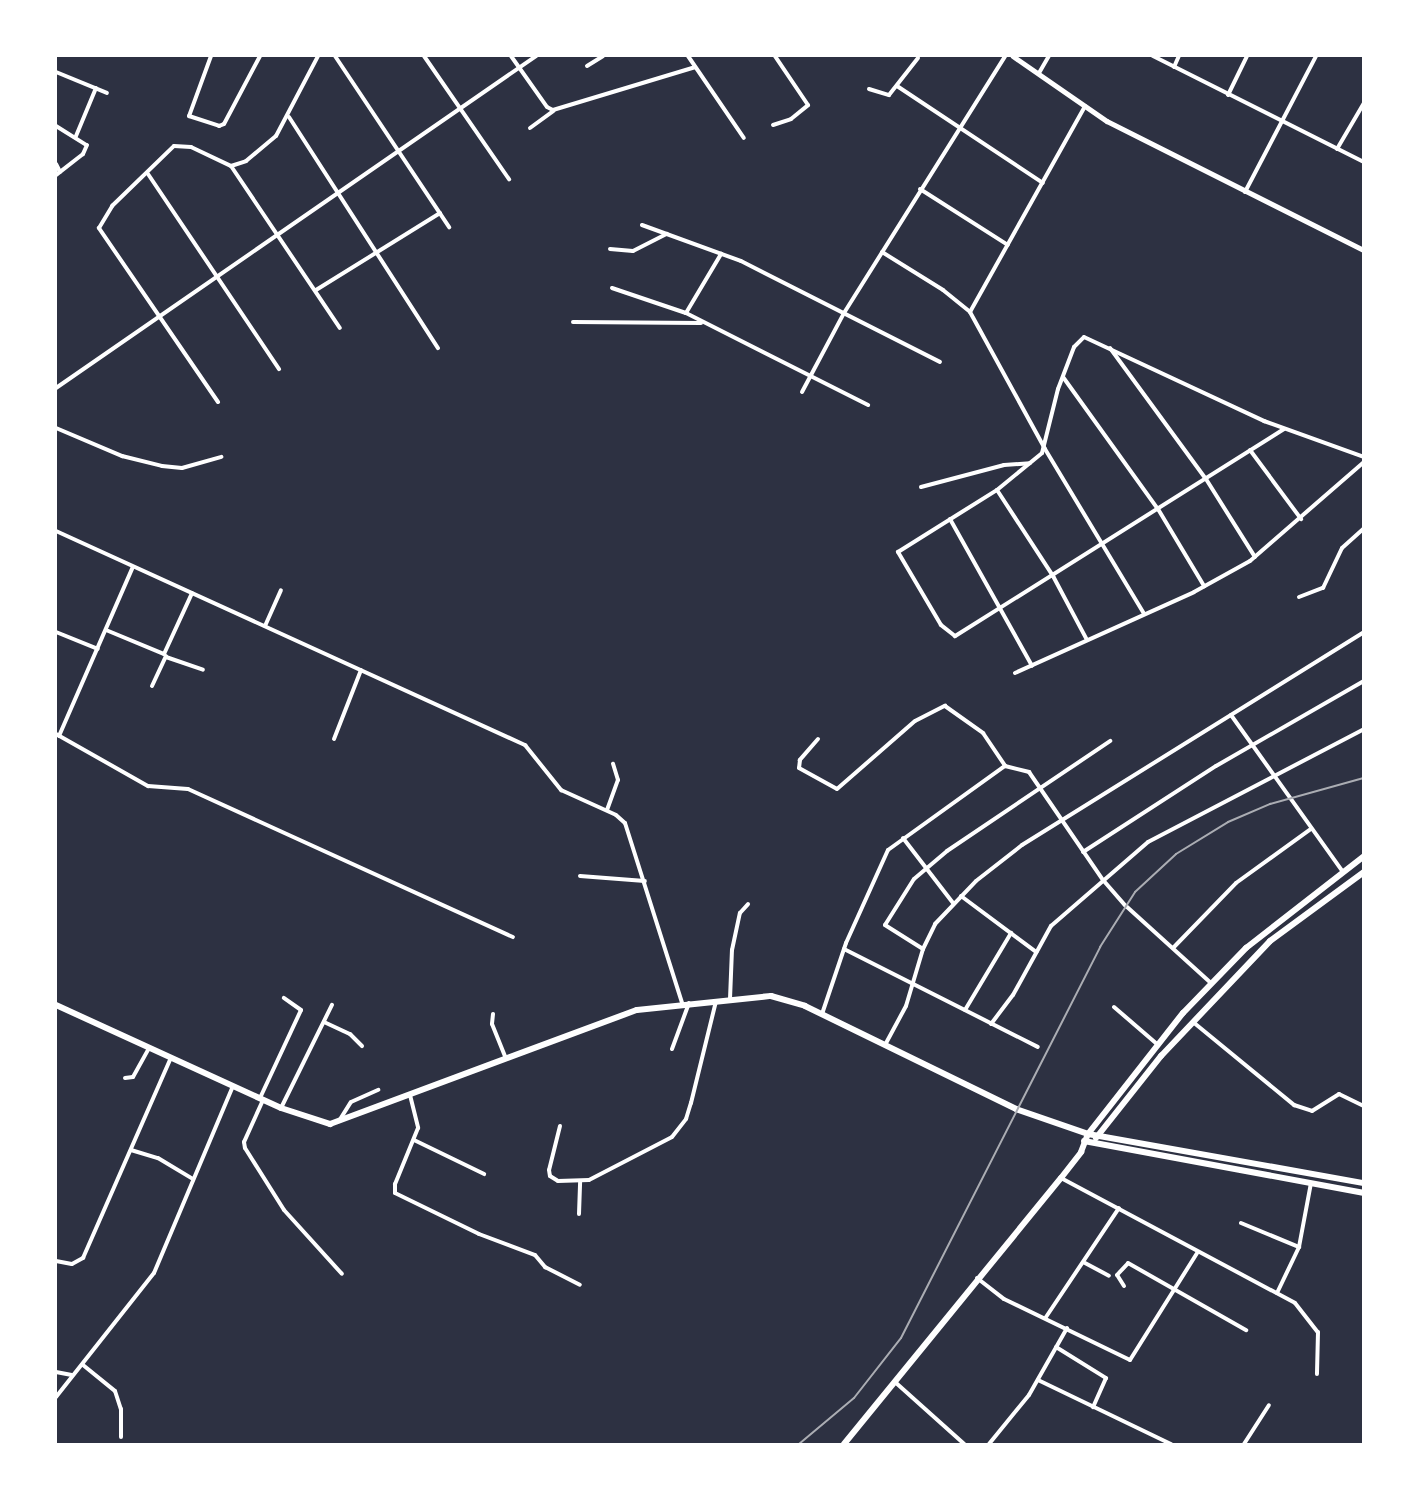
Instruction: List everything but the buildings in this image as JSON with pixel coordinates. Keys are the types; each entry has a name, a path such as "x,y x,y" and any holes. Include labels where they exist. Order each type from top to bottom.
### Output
{"main road":[{"path":"1081,1152 1086,1138 1157,1044 1212,984 1260,936 1364,856"},
{"path":"844,1444 976,1277 1081,1152 1091,1145 1192,1022 1268,944 1364,872"},
{"path":"1321,887 1329,896"},
{"path":"1260,936 1268,944"},
{"path":"56,1005 281,1108 318,1122 338,1121 505,1057 637,1010 717,1000 785,998 1016,1109 1086,1138 1364,1183"},
{"path":"1086,1138 1091,1145 1364,1193"}],"street":[{"path":"211,56 189,116 220,126 260,56"},
{"path":"231,166 259,152 289,117 318,56"},
{"path":"335,56 449,227"},
{"path":"424,56 509,179"},
{"path":"511,56 518,69 553,110"},
{"path":"56,388 218,273 536,56"},
{"path":"587,66 603,56"},
{"path":"688,56 744,138"},
{"path":"773,125 791,119 807,105 775,56"},
{"path":"802,392 844,313 1005,56"},
{"path":"1013,56 1085,106 1245,192 1364,250"},
{"path":"1039,73 1049,56"},
{"path":"1154,56 1364,162"},
{"path":"1174,67 1179,56"},
{"path":"1228,95 1247,56"},
{"path":"1245,192 1317,56"},
{"path":"869,90 886,96 897,86 918,58"},
{"path":"530,129 553,110 695,67"},
{"path":"56,72 107,93"},
{"path":"897,86 1043,183"},
{"path":"76,136 96,88"},
{"path":"1337,149 1364,103"},
{"path":"970,312 1085,106"},
{"path":"289,117 378,251 438,348"},
{"path":"56,126 85,141 87,148 58,173 56,164"},
{"path":"218,402 99,226 112,206 148,174 163,154 179,146 231,166 279,233 340,328"},
{"path":"148,174 218,273 279,369"},
{"path":"920,189 1008,245"},
{"path":"316,290 440,213"},
{"path":"642,225 721,253 940,362"},
{"path":"610,249 633,251 667,234"},
{"path":"882,252 943,290 970,312 1045,448 1144,614"},
{"path":"686,313 721,253"},
{"path":"612,288 686,313 701,323 868,405"},
{"path":"573,322 701,323"},
{"path":"1284,429 1002,608 950,636 898,552 998,490 1031,463 1045,448 1063,377 1080,340 1093,338 1284,429 1364,457"},
{"path":"1109,347 1206,479 1255,557"},
{"path":"1063,377 1158,509 1204,586"},
{"path":"56,428 122,456 162,466 182,468 221,457"},
{"path":"1250,450 1301,519"},
{"path":"1015,673 1204,586 1255,557 1364,462"},
{"path":"921,487 1004,465 1031,463"},
{"path":"998,490 1053,576 1087,640"},
{"path":"950,519 1002,608 1032,666"},
{"path":"1299,597 1323,588 1342,548 1364,528"},
{"path":"56,531 518,740 561,790 607,810 625,823 685,1003 672,1049"},
{"path":"133,567 98,650 57,735 148,786 188,789 513,937"},
{"path":"266,626 281,590"},
{"path":"152,686 192,593"},
{"path":"106,630 160,655 166,655 203,670"},
{"path":"56,632 98,650"},
{"path":"885,1045 906,1006 923,949 935,924 961,896 1022,845 1364,632"},
{"path":"334,739 361,670"},
{"path":"1083,852 1250,746 1364,681"},
{"path":"818,739 800,760 799,768 833,789 840,787 921,717 945,706 983,733 1005,766"},
{"path":"1231,715 1271,776 1343,873"},
{"path":"991,1024 1013,994 1051,926 1157,835 1364,729"},
{"path":"923,949 885,925 899,898 914,879 928,870 947,851 1110,741"},
{"path":"607,810 618,780 612,764"},
{"path":"822,1014 844,949 875,872 888,850 1005,766 1024,769 1063,820 1103,880 1126,906 1174,947 1212,984"},
{"path":"1174,947 1236,883 1311,829"},
{"path":"903,838 953,903"},
{"path":"580,876 645,881"},
{"path":"961,896 1036,952"},
{"path":"730,999 732,950 740,913 748,904"},
{"path":"965,1010 1011,933"},
{"path":"844,949 1038,1047"},
{"path":"284,998 301,1010 244,1142 245,1148 284,1210 342,1274"},
{"path":"560,1126 549,1176 558,1181 580,1182 678,1132 691,1103 717,1000"},
{"path":"281,1108 332,1005"},
{"path":"1114,1007 1157,1044"},
{"path":"493,1014 492,1024 505,1057"},
{"path":"324,1022 350,1034 362,1046"},
{"path":"1192,1022 1294,1105 1312,1111 1339,1094 1364,1106"},
{"path":"125,1078 133,1077 149,1048"},
{"path":"56,1261 72,1264 83,1258 171,1057"},
{"path":"56,1396 154,1273 233,1086"},
{"path":"338,1121 351,1102 378,1090"},
{"path":"410,1094 418,1123 414,1140 395,1184 395,1193 479,1234 535,1255 545,1267 580,1285"},
{"path":"414,1140 484,1174"},
{"path":"131,1150 158,1158 193,1179"},
{"path":"1061,1178 1197,1253 1295,1303 1318,1332 1317,1374"},
{"path":"579,1214 580,1182"},
{"path":"1277,1293 1299,1247 1311,1183"},
{"path":"1046,1317 1085,1263 1119,1208"},
{"path":"1242,1222 1299,1247"},
{"path":"976,1277 1004,1299 1046,1317 1130,1360 1197,1253"},
{"path":"1085,1263 1109,1276"},
{"path":"1124,1286 1117,1275 1128,1263 1246,1330"},
{"path":"989,1444 1038,1380 1067,1328"},
{"path":"1056,1347 1106,1378 1093,1407"},
{"path":"82,1365 115,1391 121,1409 121,1437"},
{"path":"56,1372 73,1376"},
{"path":"1038,1380 1171,1444"},
{"path":"895,1382 964,1444"},
{"path":"1244,1444 1269,1405"}],"railway":[{"path":"799,1444 854,1398 901,1338 1100,947 1135,892 1176,854 1228,822 1270,804 1364,778"}]}
